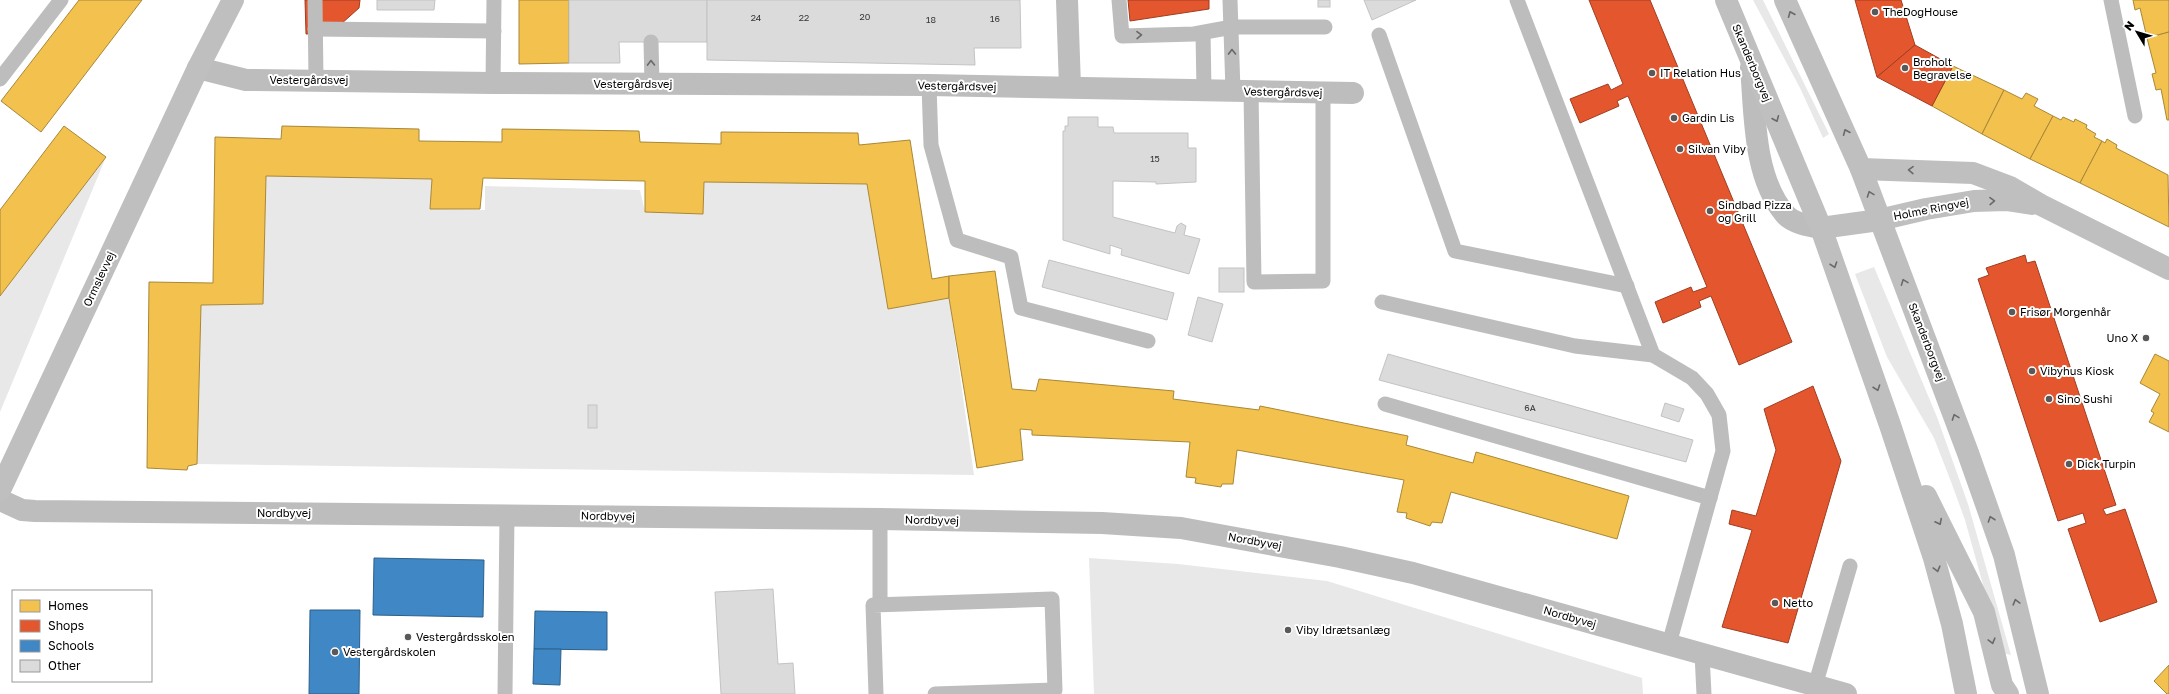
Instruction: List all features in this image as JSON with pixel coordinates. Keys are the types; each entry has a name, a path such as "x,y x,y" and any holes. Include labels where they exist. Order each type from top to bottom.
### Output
{"main road":[{"name":"Ormslevvej","path":"198,68 216,0"},
{"name":"Ormslevvej","path":"0,490 198,68 233,0"},
{"name":"Skanderborgvej","path":"1726,0 1821,228 1890,425 1936,565 1952,624 1966,694"},
{"name":"Skanderborgvej","path":"1785,0 1861,168 1922,329 2004,555 2038,694"},
{"name":"Holme Ringvej","path":"1861,168 1973,172 2010,187 2041,205 2123,244 2169,269"},
{"name":"Holme Ringvej","path":"1821,228 1880,220 1926,209 1974,201 2006,200 2041,205"},
{"path":"1890,425 1984,612 2002,685 2008,694"}],"street":[{"path":"1068,0 1070,87"},
{"path":"1750,58 1760,162 1773,195 1785,215 1804,224 1821,228"},
{"name":"Vestergårdsvej","path":"198,68 246,80 929,85 1353,93"},
{"name":"Nordbyvej","path":"0,500 22,510 35,511 880,519 1102,523 1181,528 1340,557 1413,573 1846,694"}],"lane":[{"path":"0,79 61,0"},
{"path":"315,0 314,29 316,80"},
{"path":"493,83 494,0"},
{"path":"1118,0 1122,36 1194,34 1232,27 1325,27"},
{"path":"1230,0 1232,27 1242,91 1254,282 1323,281 1323,93"},
{"path":"1517,0 1653,355"},
{"path":"2111,0 2135,116"},
{"path":"314,29 494,31"},
{"path":"1203,33 1204,90"},
{"path":"1380,35 1455,251 1627,286"},
{"path":"651,42 652,84"},
{"path":"929,85 931,145 957,240 1011,257 1021,308 1148,341"},
{"path":"1382,302 1575,346 1653,355 1692,378 1707,394 1719,415 1723,451 1669,644"},
{"path":"1385,404 1710,498"},
{"path":"505,694 506,515"},
{"path":"880,519 880,604"},
{"path":"1815,686 1850,566"},
{"path":"876,694 873,605 1052,598 1055,690 935,694"},
{"path":"1702,654 1704,694"}],"shaded area":[{"path":"1753,0 1763,0 1829,134 1823,138 1800,88"},
{"path":"106,157 0,412 0,296"},
{"path":"266,176 432,179 430,209 485,210 485,186 640,190 645,212 703,214 704,182 867,184 888,309 949,298 974,475 197,464 201,305 263,304"},
{"path":"1874,267 1937,417 1968,504 2011,655 2002,653 1965,520 1934,438 1887,357 1855,274"},
{"name":"Viby Idrætsanlæg","path":"1089,558 1178,564 1327,581 1642,678 1643,694 1094,694"}],"building: Homes":[{"path":"79,0 142,0 41,132 1,101"},
{"path":"519,0 569,0 569,63 519,64"},
{"path":"2133,0 2169,0 2169,32 2147,38 2140,8 2135,10"},
{"path":"2169,32 2169,120 2167,120 2161,89 2156,90 2152,74 2156,73 2147,38"},
{"path":"1953,66 2004,90 1982,134 1932,106"},
{"path":"2004,90 2022,99 2026,93 2038,99 2034,106 2053,116 2030,159 1982,134"},
{"path":"2053,116 2061,120 2063,117 2074,122 2075,119 2087,125 2086,128 2096,134 2094,137 2102,141 2080,183 2030,159"},
{"path":"64,126 106,157 0,296 0,210"},
{"path":"282,126 419,129 419,141 502,142 502,129 639,131 640,142 721,144 721,132 858,133 859,145 910,140 932,279 949,276 949,298 888,309 867,184 704,182 703,214 645,212 645,181 483,178 480,209 430,209 432,179 266,176 263,304 201,305 197,464 188,466 187,470 147,468 149,282 213,283 215,137 281,139"},
{"path":"2107,139 2117,145 2116,148 2168,175 2169,227 2080,183 2102,141 2105,143"},
{"path":"995,271 1012,389 1036,391 1039,379 1174,391 1173,399 1259,410 1260,406 1408,436 1406,445 1473,463 1476,452 1629,496 1617,539 1451,492 1442,523 1432,522 1430,526 1406,518 1407,513 1397,512 1404,480 1237,450 1233,484 1222,484 1221,487 1195,483 1196,478 1186,477 1190,442 1032,435 1032,430 1020,429 1023,460 977,468 949,298 949,276"},
{"path":"2155,354 2169,361 2169,432 2149,422 2154,413 2151,411 2160,394 2140,383"},
{"path":"2169,665 2169,694 2167,694 2154,681"}],"building: Shops":[{"path":"305,0 360,0 359,8 331,33 306,34"},
{"path":"1128,0 1209,0 1209,9 1130,21"},
{"path":"1589,0 1650,0 1792,342 1739,365 1711,296 1699,301 1701,307 1663,323 1655,302 1691,287 1693,292 1707,287 1628,96 1617,101 1619,106 1580,123 1570,99 1608,84 1611,90 1623,84"},
{"path":"1855,0 1901,0 1915,45 1877,77"},
{"path":"1915,45 1953,66 1932,106 1877,77"},
{"path":"2025,255 2027,263 2035,261 2116,505 2103,509 2106,515 2125,509 2157,602 2100,622 2068,529 2086,523 2083,513 2058,521 1978,279 1989,275 1986,268"},
{"path":"1813,386 1841,461 1788,643 1722,627 1752,530 1729,524 1732,510 1756,516 1776,450 1764,409"}],"building: Schools":[{"path":"374,558 484,560 483,617 373,615"},
{"name":"Vestergårdskolen","path":"310,610 360,610 359,694 309,694"},
{"path":"535,611 607,612 607,650 534,649"},
{"path":"534,649 561,649 560,685 533,684"}],"building: Other":[{"path":"377,0 435,0 434,10 377,10"},
{"path":"569,0 707,0 707,42 619,42 620,63 569,63"},
{"path":"707,0 1020,0 1021,48 974,48 975,65 707,60"},
{"path":"1318,0 1330,0 1330,7 1318,7"},
{"path":"1364,0 1416,0 1372,20"},
{"path":"1068,117 1098,117 1098,127 1113,127 1114,133 1188,133 1188,148 1196,148 1196,182 1156,184 1156,182 1113,181 1113,217 1175,233 1177,226 1181,223 1186,226 1184,235 1200,239 1189,274 1121,255 1122,249 1110,245 1110,254 1063,240 1063,131 1065,131 1065,126 1068,126"},
{"path":"1049,260 1174,293 1167,320 1042,287"},
{"path":"1219,268 1244,268 1244,292 1219,292"},
{"path":"1198,297 1223,304 1212,342 1188,335"},
{"path":"1388,354 1693,440 1686,462 1379,380"},
{"path":"1665,403 1684,409 1679,422 1661,416"},
{"path":"588,405 597,405 597,428 588,428"},
{"path":"773,589 778,664 793,663 795,694 721,694 715,592"}],"place":[{"name":"TheDogHouse","path":"1875,12"},
{"name":"Broholt Begravelse","path":"1905,68"},
{"name":"IT Relation Hus","path":"1652,73"},
{"name":"Gardin Lis","path":"1674,118"},
{"name":"Silvan Viby","path":"1680,149"},
{"name":"Sindbad Pizza og Grill","path":"1710,211"},
{"name":"Frisør Morgenhår","path":"2012,312"},
{"name":"Uno X","path":"2146,338"},
{"name":"Vibyhus Kiosk","path":"2032,371"},
{"name":"Sino Sushi","path":"2049,399"},
{"name":"Dick Turpin","path":"2069,464"},
{"name":"Netto","path":"1775,603"},
{"name":"Viby Idrætsanlæg","path":"1288,630"},
{"name":"Vestergårdsskolen","path":"408,637"},
{"name":"Vestergårdskolen","path":"335,652"}]}
